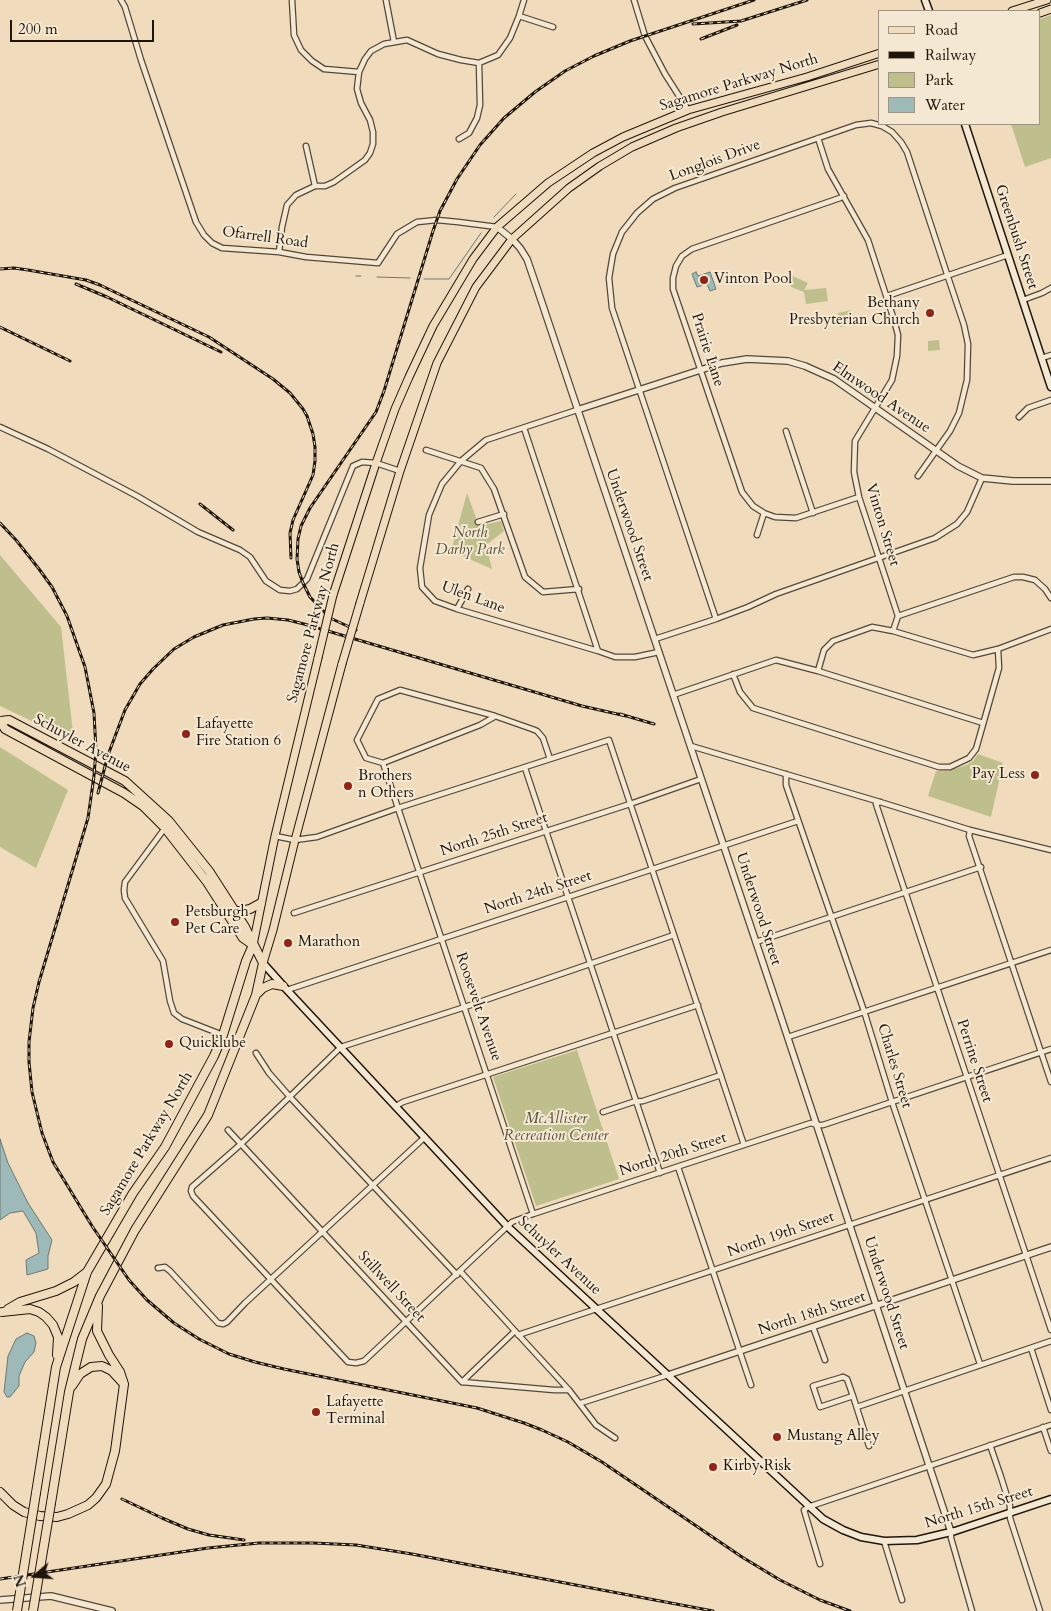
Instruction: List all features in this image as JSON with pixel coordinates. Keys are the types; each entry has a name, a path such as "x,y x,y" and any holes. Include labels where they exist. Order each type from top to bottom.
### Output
{"highway":[{"name":"Schuyler Avenue","path":"253,945 243,938 207,882 165,828 143,806 124,793 5,729 0,721 10,720 125,781 169,821 209,870 245,927 263,963"},
{"path":"234,910 240,911 261,903"},
{"name":"Sagamore Parkway North","path":"17,1611 56,1367 88,1272 134,1193 165,1147 214,1056 224,1035 246,961 253,945"},
{"name":"Sagamore Parkway North","path":"33,1611 69,1392 82,1339 100,1296 135,1230 208,1115 256,995 263,963"},
{"path":"256,995 263,988 272,984 285,988"},
{"path":"1,1313 20,1302 56,1291 88,1272"},
{"path":"0,1492 13,1505 24,1512 40,1516 57,1517 88,1505 96,1498 106,1484 115,1451 124,1384 120,1372 97,1331 100,1296"},
{"path":"1,1313 30,1309 46,1316 58,1336 56,1367"},
{"path":"69,1392 80,1374 91,1367 97,1366 102,1366 112,1371 124,1384"}],"main road":[{"path":"1015,10 1047,0"},
{"name":"Sagamore Parkway North","path":"253,945 275,836 333,595 395,409 433,326 473,259 497,227 548,183 623,137 688,110 807,77 878,55"},
{"name":"Sagamore Parkway North","path":"263,963 342,664 400,471 436,363 476,288 512,239 569,188 600,166 632,148 676,128 722,112 878,65"},
{"name":"Greenbush Street","path":"966,125 1051,387"},
{"name":"Schuyler Avenue","path":"263,963 508,1227 808,1507 823,1519 843,1530 861,1537 884,1540"},
{"name":"North 15th Street","path":"884,1540 917,1540 951,1532 1051,1499"}],"street":[{"name":"Ofarrell Road","path":"121,0 125,7 196,222 204,235 212,243 222,248 378,263 397,234 417,222 437,220 497,227"},
{"path":"292,0 294,35 301,50 312,62 324,68 359,72"},
{"path":"386,0 394,42"},
{"path":"279,252 287,205 296,195 315,186 325,186 334,182 365,160 370,153 373,144 373,132 357,89 359,72 371,51 384,44 407,40 438,54 479,63 498,55 510,38 524,0"},
{"path":"634,0 645,36 664,74 688,110"},
{"path":"519,16 553,27"},
{"path":"459,139 468,133 477,118 480,105 479,63"},
{"name":"Longlois Drive","path":"716,619 612,308 608,278 613,254 622,232 637,213 653,199 674,188 856,125 871,123 878,125"},
{"name":"Longlois Drive","path":"878,125 892,132 907,152 964,325 968,344 968,372 959,413 950,431 918,476"},
{"name":"Vinton Street","path":"818,138 828,169 865,233 887,296 898,335 897,356 892,380 855,441 854,472 859,497 898,616"},
{"path":"306,146 315,186"},
{"name":"Prairie Lane","path":"844,196 692,249 682,256 676,266 673,278 674,289 742,492 753,506 764,513 784,519 796,518 813,514 859,497"},
{"name":"Underwood Street","path":"497,227 512,239 527,259 877,1306 951,1532 951,1538 972,1611"},
{"path":"887,296 1008,255"},
{"path":"1023,300 1051,288"},
{"path":"1042,358 1051,355"},
{"name":"Elmwood Avenue","path":"577,410 700,369 746,359 788,361 834,378 958,466 982,478 1013,481 1051,481"},
{"path":"1019,417 1028,408 1051,400"},
{"name":"Ulen Lane","path":"577,410 486,440 461,461 442,484 429,514 420,568 422,587 435,601 457,609 615,657 635,657 659,652"},
{"path":"0,427 48,449 198,532 240,550 250,557 261,572 262,577 280,590 290,591 297,589 307,579 353,466 362,462 376,463 400,471"},
{"path":"524,428 598,651"},
{"path":"786,431 813,514"},
{"path":"426,450 481,468 494,489 525,577 544,592 579,590"},
{"path":"655,639 716,619 776,594 934,538 957,524 967,512 982,478"},
{"path":"757,535 764,513"},
{"path":"478,522 504,514"},
{"path":"893,631 898,616 1014,578 1023,577 1035,580 1046,589 1051,598"},
{"path":"457,609 468,589"},
{"path":"818,671 824,650 833,641 872,627 893,631 974,655 998,649 1051,629"},
{"path":"733,674 740,692 753,708 939,767 950,767 960,764 976,750 999,668 998,649"},
{"path":"673,695 776,660 818,671 983,722"},
{"path":"495,716 480,726 382,763 366,758 357,740 378,699 400,690 495,716 537,731 543,738 550,759"},
{"path":"275,836 295,840 329,833 398,808 609,740 744,1145"},
{"path":"691,746 970,830 1051,850"},
{"name":"Roosevelt Avenue","path":"382,763 534,1214"},
{"path":"524,768 660,1173"},
{"name":"Charles Street","path":"786,774 786,785 864,1011 892,1102 980,1364"},
{"name":"North 25th Street","path":"294,913 630,804 701,779"},
{"name":"Perrine Street","path":"880,802 876,804 1051,1330"},
{"name":"North 24th Street","path":"285,988 798,821"},
{"path":"165,828 125,882 125,898 163,961 174,1013 182,1019 224,1035"},
{"path":"970,830 970,836 1051,1082"},
{"path":"756,942 981,867"},
{"path":"272,1280 193,1196 191,1191 341,1047 465,1007 674,935"},
{"path":"788,1037 1051,950"},
{"path":"396,1106 403,1102 698,1005"},
{"name":"North 20th Street","path":"272,1280 348,1362 364,1361 512,1222 811,1123 823,1126 1051,1049"},
{"path":"256,1053 268,1072 290,1097 373,1186 517,1333 581,1403 596,1425 614,1438"},
{"path":"603,1112 721,1075"},
{"name":"Stillwell Street","path":"228,1130 462,1382"},
{"path":"158,1268 165,1267 170,1271 218,1323 223,1324 424,1137"},
{"name":"North 19th Street","path":"462,1382 517,1333 713,1271 1051,1158"},
{"path":"678,1167 751,1385"},
{"name":"North 18th Street","path":"581,1403 1026,1257 1051,1247"},
{"path":"813,1327 825,1360"},
{"path":"857,1407 1051,1341"},
{"path":"1031,1348 1051,1410"},
{"path":"853,1396 820,1407 813,1386 842,1377 847,1379 857,1407 869,1446"},
{"path":"462,1382 569,1390"},
{"path":"820,1564 804,1510 808,1507 1051,1425"},
{"path":"1043,1427 1051,1452"},
{"path":"990,1445 1010,1506 1010,1513 1040,1611"},
{"path":"884,1540 902,1600"},
{"path":"0,1600 51,1596 112,1611"}],"green space":[{"path":"1051,15 1051,158 1025,167 1011,125 1041,125 1041,19"},
{"path":"788,274 808,283 804,290 826,288 828,301 806,304 804,292 791,287"},
{"path":"851,310 854,325 840,327 838,313"},
{"path":"939,340 940,350 928,351 928,341"},
{"name":"North Darby Park","path":"467,493 479,526 501,521 504,531 486,545 492,569 451,551"},
{"path":"0,555 61,627 74,741 0,706"},
{"path":"0,747 68,790 36,868 0,847"},
{"path":"978,754 1003,763 991,817 928,796 936,771 947,771 967,765"},
{"name":"McAllister Recreation Center","path":"577,1050 619,1179 536,1206 493,1077"}],"water":[{"name":"Vinton Pool","path":"696,272 698,276 710,272 716,289 710,291 707,284 697,287 692,274"},
{"path":"0,1139 8,1163 28,1203 52,1240 48,1256 48,1269 27,1275 26,1260 39,1253 36,1233 23,1211 10,1213 0,1220"},
{"path":"27,1333 34,1336 36,1343 34,1352 25,1362 19,1376 19,1386 10,1397 7,1397 4,1392 8,1356 16,1339"}],"waterway":[{"path":"494,217 516,194"},
{"path":"424,279 449,279 481,233"},
{"path":"356,276 361,276"},
{"path":"377,277 410,278"}],"railway":[{"path":"356,630 330,618 310,597 299,572 297,559 298,539 301,526 310,508 376,412 433,231 440,211 457,179 480,145 504,118 535,92 565,71 630,41 754,0"},
{"path":"693,24 741,21 807,0"},
{"path":"701,39 737,25"},
{"path":"0,269 28,270 86,280 100,285 209,337 273,379 290,393 307,416 315,447 313,475 293,520 290,533 291,558"},
{"path":"76,284 221,352"},
{"path":"0,327 70,361"},
{"path":"200,504 233,530"},
{"path":"0,523 16,540 52,587 67,616 85,667 94,713 96,750 88,818 33,1008 29,1042 32,1092 42,1133 53,1162 92,1226 129,1280 147,1300 174,1323 199,1339 229,1354 284,1369 477,1408 542,1430 568,1442 602,1462 742,1557 780,1580 820,1600 850,1611"},
{"path":"98,793 108,755 125,710 140,684 153,669 174,649 194,637 223,625 254,619 288,620 304,624 582,706 626,716"},
{"path":"620,714 654,724"},
{"path":"122,1499 188,1529 209,1535 244,1540"},
{"path":"0,1579 208,1548 259,1543 313,1543 356,1545 412,1554 713,1611"}],"place":[{"name":"Vinton Pool","path":"704,280"},
{"name":"Bethany Presbyterian Church","path":"930,313"},
{"name":"Lafayette Fire Station 6","path":"186,734"},
{"name":"Pay Less","path":"1035,775"},
{"name":"Brothers n Others","path":"348,786"},
{"name":"Petsburgh Pet Care","path":"175,922"},
{"name":"Marathon","path":"288,943"},
{"name":"Quicklube","path":"169,1044"},
{"name":"Lafayette Terminal","path":"316,1412"},
{"name":"Mustang Alley","path":"777,1437"},
{"name":"Kirby Risk","path":"713,1467"}]}
